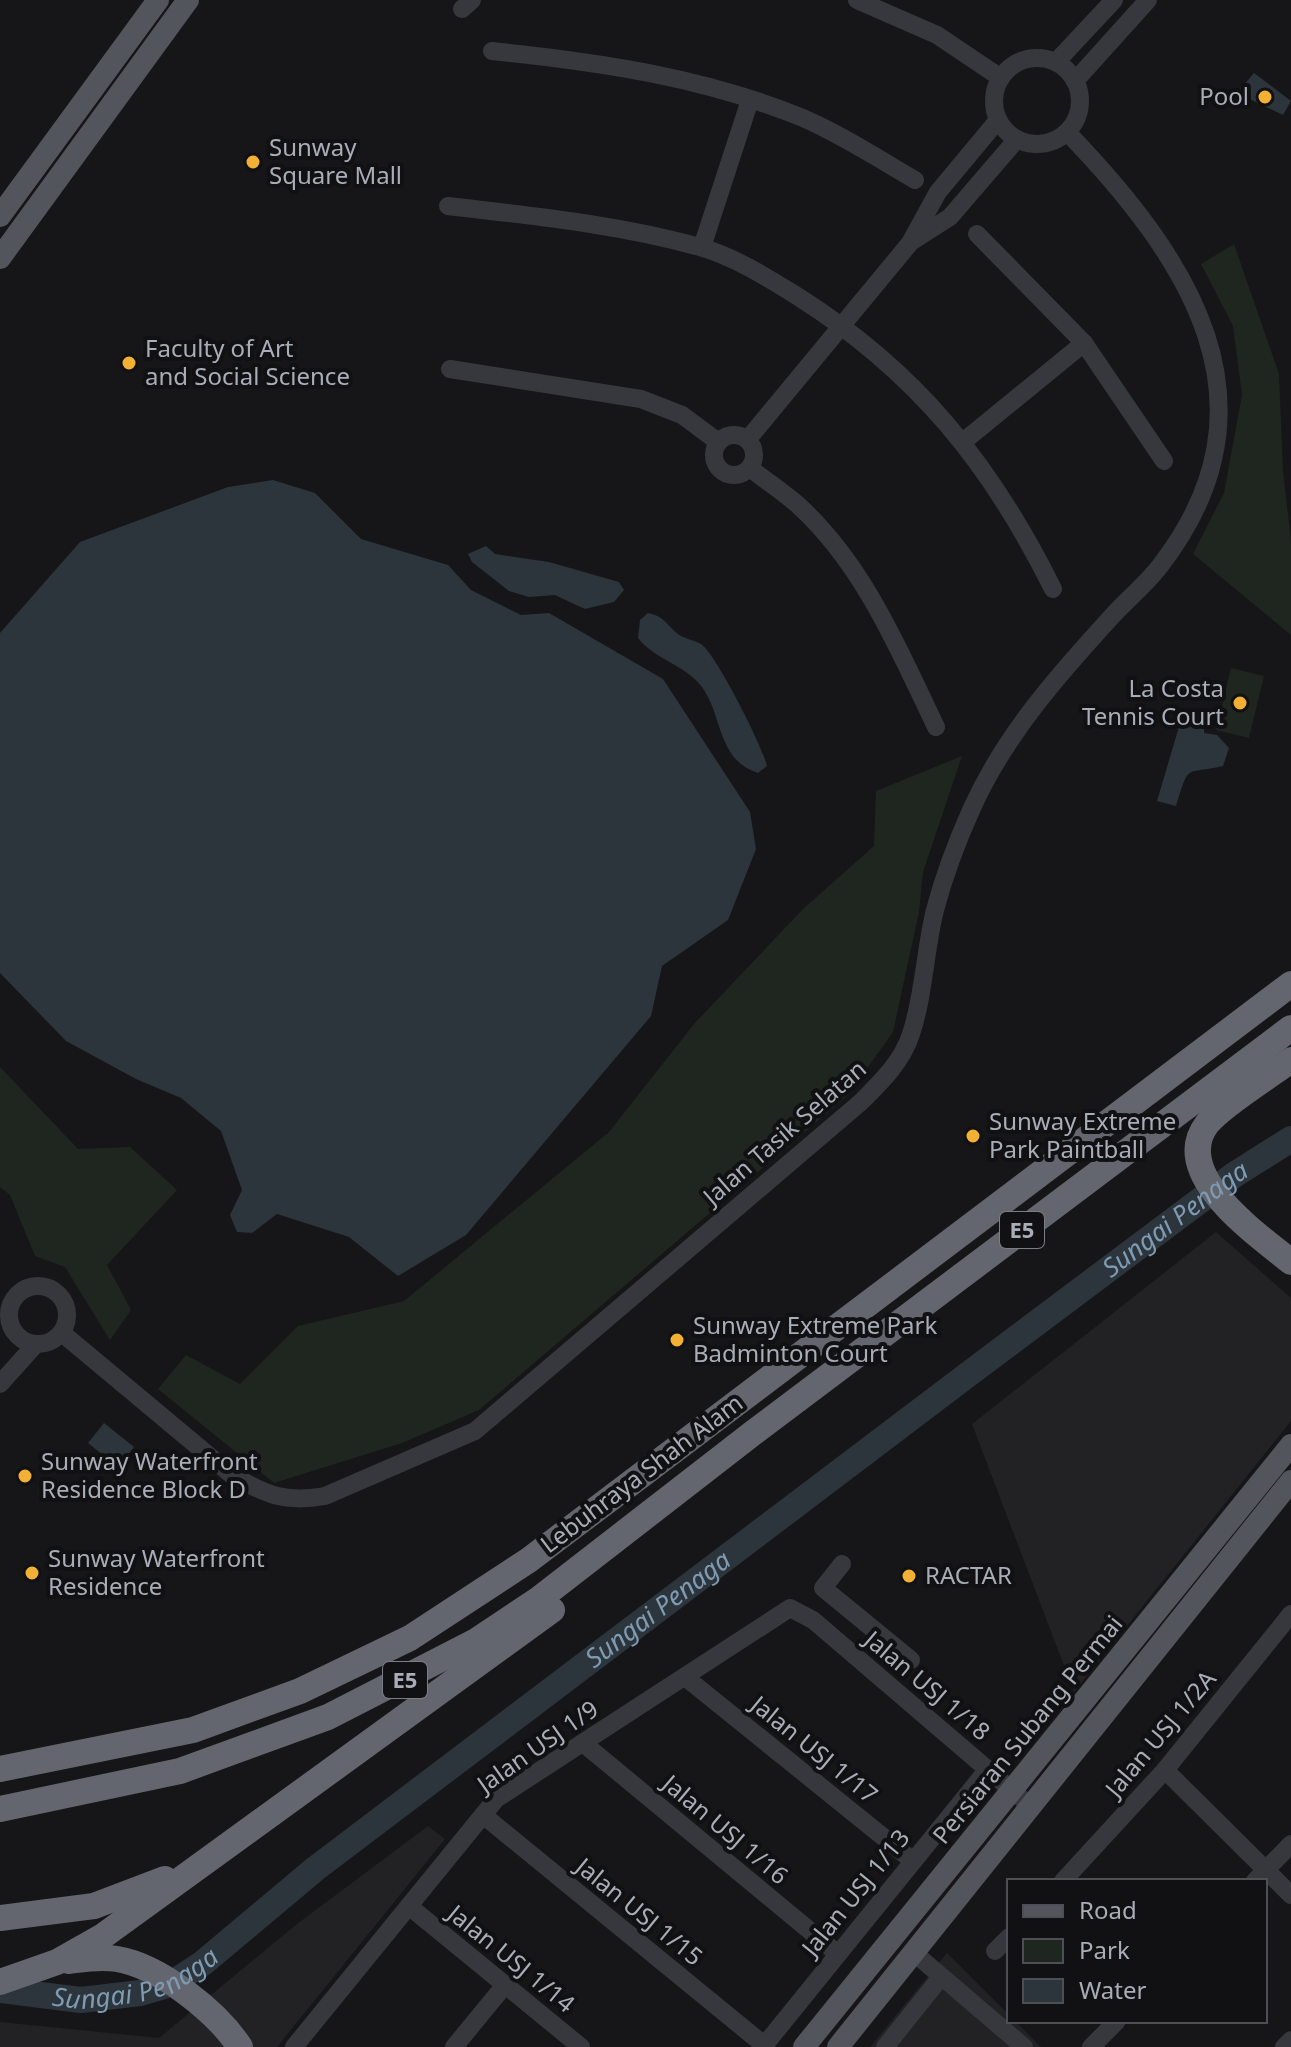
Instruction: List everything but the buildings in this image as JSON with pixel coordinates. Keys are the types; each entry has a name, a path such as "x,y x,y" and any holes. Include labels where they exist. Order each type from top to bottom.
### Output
{"highway":[{"name":"Lebuhraya Shah Alam","path":"0,1769 193,1730 300,1691 410,1638 529,1560 1291,984"},
{"name":"Lebuhraya Shah Alam","path":"0,1809 180,1771 328,1717 394,1686 476,1641 539,1599 753,1433 1291,1028"},
{"path":"1291,1060 1208,1122 1196,1144 1197,1163 1205,1179 1236,1216 1291,1262"},
{"path":"0,1982 57,1962 103,1936 331,1771 572,1595 753,1433"},
{"path":"0,1762 66,1755"},
{"path":"0,1918 94,1906 199,1867"},
{"path":"57,1962 120,1959 148,1970 209,2009 240,2047"}],"main road":[{"path":"0,216 158,0"},
{"path":"0,258 188,0"},
{"name":"Persiaran Subang Permai","path":"804,2047 1291,1445"},
{"name":"Persiaran Subang Permai","path":"838,2047 1291,1481"}],"street":[{"path":"857,0 937,35 1001,78"},
{"path":"1056,62 1114,0"},
{"path":"1075,81 1148,0"},
{"path":"492,51 613,65 699,83 803,118 915,180"},
{"path":"1032,58 1056,62 1075,81 1080,103 1067,132 1043,144 1017,139 998,120 994,99 1001,78 1020,62 1032,58"},
{"path":"702,247 750,100"},
{"path":"748,439 910,243 938,192 998,120"},
{"name":"Jalan Tasik Selatan","path":"62,1333 232,1475 263,1494 299,1501 325,1496 475,1431 861,1102 892,1071 911,1035 936,909 973,807 1036,700 1160,567 1194,513 1217,447 1219,399 1211,343 1188,287 1099,166 1067,132"},
{"path":"910,243 950,217 1017,139"},
{"path":"448,206 574,221 702,247 773,281 843,325 899,371 964,441 1028,538 1053,589"},
{"path":"977,234 1084,343 1164,461"},
{"path":"964,441 1084,343"},
{"path":"450,369 641,399 682,415 717,441"},
{"path":"735,434 748,439 755,453 750,468 737,475 722,471 714,459 717,441 735,434"},
{"path":"750,468 799,506 843,555 888,626 936,727"},
{"path":"42,1286 52,1289 65,1304 66,1324 62,1333 45,1344 35,1345 5,1333 15,1297 22,1290 42,1286"},
{"path":"0,1384 35,1345"},
{"path":"842,1564 823,1588 911,1660"},
{"name":"Jalan USJ 1/18","path":"790,1608 813,1620 1030,1805"},
{"name":"Jalan USJ 1/9","path":"294,2047 496,1799 790,1608"},
{"name":"Jalan USJ 1/2A","path":"1065,1879 1165,1770 1291,1614"},
{"name":"Jalan USJ 1/17","path":"685,1677 913,1861"},
{"name":"Jalan USJ 1/16","path":"583,1743 838,1954"},
{"name":"Jalan USJ 1/13","path":"764,2046 988,1769"},
{"path":"1165,1770 1260,1876 1291,1844"},
{"name":"Jalan USJ 1/15","path":"483,1815 764,2046"},
{"path":"1267,1880 1291,1895"},
{"name":"Jalan USJ 1/14","path":"410,1907 581,2047"},
{"path":"995,1951 1007,1939"},
{"path":"913,1952 1024,2047"},
{"path":"885,2047 941,1977"},
{"path":"454,2047 505,1985"},
{"path":"1091,2047 1115,2023"},
{"path":"1284,2047 1291,2040"}],"shaded area":[{"path":"1216,1232 1291,1298 1291,1421 1074,1692 972,1424"},
{"path":"428,1826 445,1839 277,2047 0,2047 0,2022 159,2038 297,1924"},
{"path":"947,1953 1007,2013 1007,2023 1017,2023 1041,2047 870,2047"}],"green space":[{"path":"1234,244 1279,374 1283,471 1291,541 1291,635 1193,554 1224,493 1242,395 1233,326 1201,264"},
{"name":"La Costa Tennis Court","path":"1231,668 1264,676 1249,738 1216,730"},
{"path":"962,756 923,872 919,912 893,1032 848,1095 479,1410 402,1443 274,1483 158,1389 186,1355 240,1384 298,1326 404,1301 609,1132 694,1024 803,909 874,846 876,791"},
{"path":"0,1067 78,1149 130,1147 177,1190 107,1265 131,1310 110,1340 65,1267 35,1256 10,1195 0,1187"}],"water":[{"name":"Pool","path":"1254,73 1291,101 1283,115 1237,93"},
{"path":"273,480 315,493 361,539 448,565 471,590 521,615 549,613 663,679 750,812 756,849 728,920 662,966 651,1016 466,1235 398,1276 349,1237 277,1214 252,1233 237,1232 230,1215 242,1190 221,1131 181,1098 136,1079 66,1041 0,973 0,633 80,542 228,487"},
{"path":"486,546 495,554 549,562 619,582 624,590 614,602 585,609 555,595 529,597 509,591 472,562 468,554"},
{"path":"648,613 662,619 678,634 701,644 708,651 738,702 764,756 767,766 758,773 745,767 728,748 709,698 695,679 653,652 638,638 640,620"},
{"path":"1181,720 1204,724 1204,733 1217,735 1229,748 1223,766 1195,771 1187,776 1176,806 1157,801"},
{"path":"104,1423 134,1447 118,1467 88,1443"}],"waterway":[{"name":"Sungai Penaga","path":"0,1990 81,2000 140,1993 171,1984 203,1963 315,1869 1234,1175 1291,1139"}],"place":[{"name":"Pool","path":"1265,97"},
{"name":"Sunway Square Mall","path":"253,162"},
{"name":"Faculty of Art and Social Science","path":"129,363"},
{"name":"La Costa Tennis Court","path":"1240,703"},
{"name":"Sunway Extreme Park Paintball","path":"973,1136"},
{"name":"Sunway Extreme Park Badminton Court","path":"677,1340"},
{"name":"Sunway Waterfront Residence Block D","path":"25,1476"},
{"name":"Sunway Waterfront Residence","path":"32,1573"},
{"name":"RACTAR","path":"909,1576"}]}
